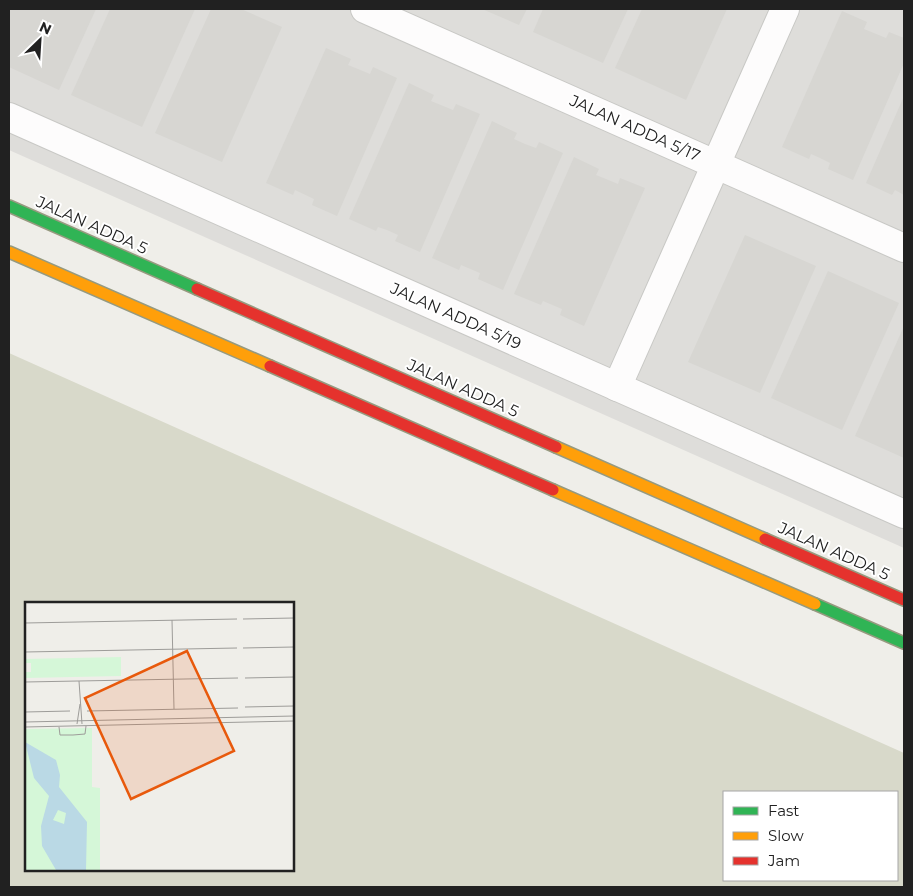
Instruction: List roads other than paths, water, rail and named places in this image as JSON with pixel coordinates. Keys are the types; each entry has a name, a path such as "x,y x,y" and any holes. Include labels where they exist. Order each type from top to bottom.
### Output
{"main road":[{"name":"JALAN ADDA 5","path":"9,206 904,600"},
{"path":"9,252 904,643"}],"street":[{"name":"JALAN ADDA 5/17","path":"365,9 904,248"},
{"path":"617,387 785,9"},
{"name":"JALAN ADDA 5/19","path":"9,117 904,514"}]}
